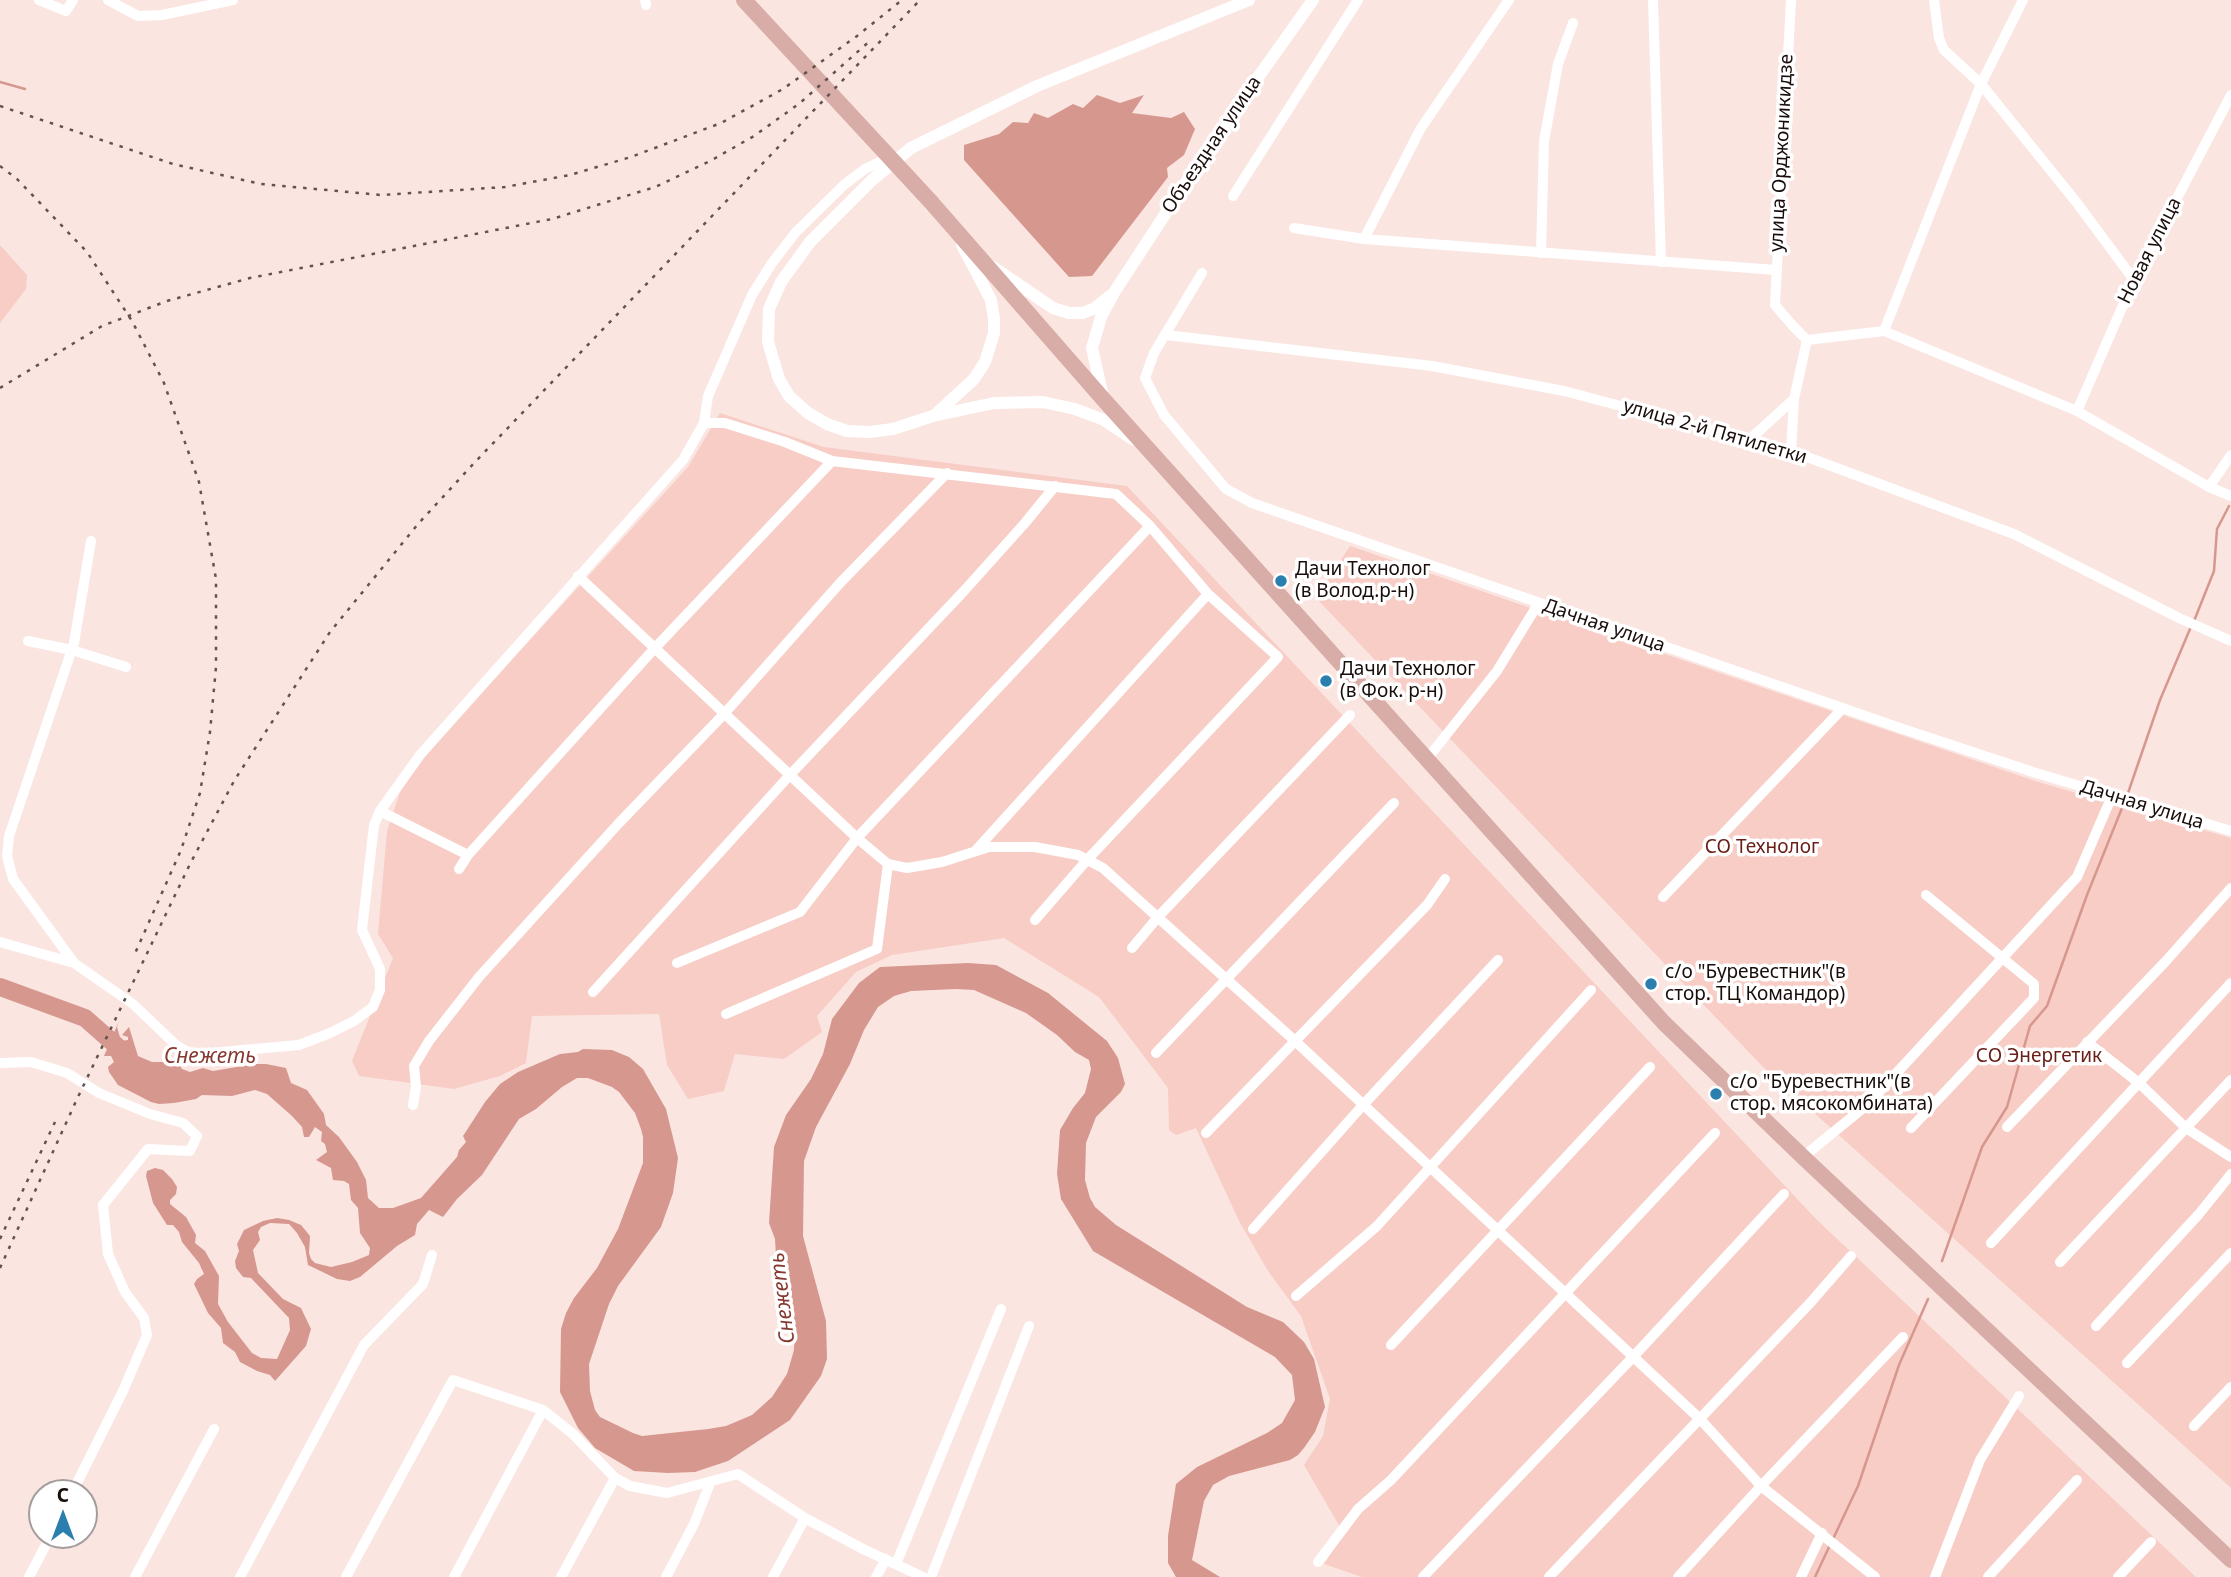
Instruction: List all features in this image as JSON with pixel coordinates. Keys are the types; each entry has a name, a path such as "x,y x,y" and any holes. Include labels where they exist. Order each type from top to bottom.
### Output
{"main road":[{"path":"744,0 931,202 1104,400 1664,1023 1802,1157 2231,1560"}],"street":[{"path":"40,0 66,11 73,0"},
{"path":"108,0 138,16 162,15 233,0"},
{"path":"0,942 74,963 133,1004 186,1051 200,1055 299,1045 354,1021 373,1007 380,990 380,969 362,930 374,825 380,811 420,755 683,460 704,424 708,396 752,295 796,232 845,184 865,169 1037,86 1249,0"},
{"name":"Объездная улица","path":"1115,291 1217,135 1313,0"},
{"path":"1233,196 1358,0"},
{"path":"1364,239 1421,128 1509,0"},
{"path":"1653,0 1661,262"},
{"name":"улица Орджоникидзе","path":"1791,0 1775,305 1807,340"},
{"path":"1934,0 1939,38 1944,50 1981,84 2077,203 2134,280"},
{"path":"1884,331 1981,84 2023,0"},
{"path":"1541,253 1544,141 1558,64 1573,23"},
{"name":"Новая улица","path":"2077,411 2134,280 2231,95"},
{"path":"911,148 872,180 810,242 781,282 769,309 768,342 779,379 789,396 807,412 827,424 847,431 869,432 893,429 933,416 994,403 1043,402 1104,419 1163,466"},
{"path":"933,416 974,379 985,362 994,333 995,319 991,300 947,220"},
{"path":"1294,228 1364,239 1776,270"},
{"path":"981,259 1044,302 1069,313 1083,313 1095,308 1115,291"},
{"name":"Дачная улица","path":"1202,272 1154,353 1146,378 1164,415 1226,489 1252,503 1843,708 2036,773 2231,831"},
{"path":"1104,400 1092,348 1101,317 1115,291"},
{"path":"1791,451 1794,399 1807,340 1884,331 2077,411 2209,487 2231,496"},
{"name":"улица 2-й Пятилетки","path":"1166,335 1432,366 1564,391 1791,451 2014,534 2179,618 2231,641"},
{"path":"1749,440 1794,399"},
{"path":"704,424 725,424 785,442 832,461 1116,494 1150,526 1208,594 1278,657 1087,860 1035,920"},
{"path":"2209,487 2231,455"},
{"path":"459,869 468,855 654,649 832,461"},
{"path":"414,1105 414,1066 429,1041 479,977 610,833 724,714 840,583 947,473"},
{"path":"593,992 789,776 972,582 1055,486"},
{"path":"677,963 800,912 857,838 1150,526"},
{"path":"74,963 13,879 7,856 9,836 72,650 91,541"},
{"path":"578,576 789,776 888,864 907,868 942,862 989,847 1035,847 1078,855 1103,868 1295,1041 1700,1419 1761,1486 1875,1577"},
{"path":"974,852 1208,594"},
{"path":"1427,759 1497,671 1538,604"},
{"path":"28,642 72,650 126,667"},
{"path":"1664,897 1843,708"},
{"path":"1132,948 1158,917 1350,715"},
{"path":"1802,1157 1868,1104 2077,877 2112,796"},
{"path":"1156,1052 1394,803"},
{"path":"380,811 468,855"},
{"path":"726,1014 877,949 888,864"},
{"path":"1206,1133 1427,905 1445,879"},
{"path":"2007,1127 2231,888"},
{"path":"1911,1128 2034,998 2034,984 1926,895"},
{"path":"1253,1229 1363,1105 1498,960"},
{"path":"1991,1243 2231,983"},
{"path":"1296,1296 1377,1226 1591,990"},
{"path":"2087,1042 2139,1083 2186,1128 2231,1157"},
{"path":"0,1063 31,1062 67,1073 100,1093 150,1114 183,1123 197,1136 190,1151 148,1149 103,1205 108,1254 125,1292 144,1318 147,1335 123,1391 79,1479"},
{"path":"1391,1345 1650,1066"},
{"path":"2060,1262 2231,1080"},
{"path":"1318,1562 1358,1509 1391,1480 1715,1133"},
{"path":"2096,1326 2199,1214 2231,1174"},
{"path":"1423,1577 1784,1195"},
{"path":"2127,1363 2231,1252"},
{"path":"240,1577 364,1345 423,1284 432,1255"},
{"path":"1549,1577 1811,1302 1851,1256"},
{"path":"897,1564 1001,1309"},
{"path":"931,1577 1028,1326"},
{"path":"1678,1577 1903,1337"},
{"path":"346,1577 453,1380 543,1410 573,1434 615,1478 630,1486 667,1493 738,1474 805,1518 923,1577"},
{"path":"2194,1426 2231,1387"},
{"path":"1936,1577 1980,1460 2019,1396"},
{"path":"454,1577 543,1410"},
{"path":"135,1577 214,1429"},
{"path":"562,1577 615,1478"},
{"path":"1988,1577 2077,1480"},
{"path":"666,1577 694,1524 711,1481"},
{"path":"773,1577 805,1518"},
{"path":"1801,1577 1822,1533"},
{"path":"2118,1577 2151,1542"},
{"path":"32,1576 45,1549"},
{"path":"876,1577 886,1559"}],"green space":[{"path":"0,245 27,275 26,289 0,323"},
{"path":"720,413 824,447 1127,486 1816,1219 2196,1577 1362,1577 1324,1564 1344,1534 1304,1465 1323,1436 1330,1399 1301,1316 1268,1271 1239,1221 1196,1128 1176,1135 1169,1130 1168,1088 1099,997 1004,938 892,955 856,972 817,1016 822,1032 784,1059 735,1054 724,1091 688,1099 667,1065 659,1014 532,1016 526,1063 500,1076 454,1089 359,1076 352,1061 393,958 378,934 387,831 405,777 688,467"},
{"path":"1350,546 2035,781 2231,838 2231,1488 1762,1066 1316,598"}],"shaded area":[{"path":"1097,95 1120,103 1144,95 1132,113 1171,118 1184,112 1195,129 1184,155 1167,168 1168,177 1092,276 1069,277 964,160 964,145 999,134 1013,122 1028,123 1034,113 1048,118 1073,104 1083,108"},
{"path":"968,963 996,965 1048,993 1107,1041 1118,1058 1125,1084 1121,1092 1096,1117 1086,1143 1085,1180 1095,1207 1116,1225 1247,1307 1283,1322 1304,1342 1314,1359 1325,1407 1315,1432 1304,1448 1290,1460 1229,1476 1213,1485 1204,1501 1192,1560 1220,1577 1176,1577 1168,1563 1168,1536 1176,1484 1197,1467 1282,1423 1295,1400 1292,1375 1275,1357 1093,1251 1061,1199 1057,1174 1060,1130 1085,1093 1091,1069 1089,1060 1026,1013 974,990 956,989 911,991 894,996 878,1007 816,1127 804,1161 803,1236 826,1321 827,1359 821,1376 790,1420 728,1461 695,1472 634,1471 595,1448 578,1428 560,1392 561,1329 566,1313 597,1268 618,1229 643,1163 643,1137 635,1113 612,1087 588,1078 577,1078 562,1087 536,1109 519,1119 482,1175 443,1217 429,1210 417,1224 415,1235 397,1246 360,1277 350,1281 337,1279 308,1265 305,1247 289,1224 270,1223 261,1227 258,1232 260,1240 253,1250 258,1273 283,1299 301,1308 311,1329 306,1346 275,1381 270,1375 240,1362 235,1352 223,1343 221,1328 208,1313 194,1284 204,1274 199,1263 182,1242 179,1232 173,1225 167,1225 153,1203 146,1176 147,1171 155,1168 163,1170 172,1179 177,1187 170,1204 186,1217 196,1235 195,1243 205,1251 219,1276 218,1304 228,1322 252,1353 261,1358 277,1359 290,1330 289,1318 251,1278 243,1277 236,1268 235,1261 239,1251 237,1244 244,1230 277,1218 301,1225 310,1236 311,1259 315,1263 331,1267 369,1255 370,1248 360,1233 358,1208 351,1200 349,1184 333,1180 331,1168 316,1160 327,1152 321,1141 322,1132 315,1127 309,1137 304,1137 302,1127 292,1116 267,1094 255,1090 232,1096 202,1095 196,1099 174,1103 151,1102 118,1085 108,1067 114,1062 111,1056 104,1056 119,1021 117,1027 121,1041 128,1040 128,1037 122,1035 129,1027 138,1056 152,1062 178,1062 182,1069 190,1072 203,1068 213,1071 254,1064 286,1068 291,1083 307,1090 324,1114 326,1125 339,1137 357,1162 366,1180 368,1198 379,1208 393,1208 421,1198 457,1157 466,1142 463,1136 485,1102 500,1084 518,1072 560,1054 583,1049 612,1050 629,1057 643,1069 666,1109 678,1158 673,1193 661,1227 618,1286 609,1304 589,1364 590,1391 595,1410 600,1417 642,1436 708,1429 726,1426 752,1415 772,1397 787,1374 794,1350 795,1324 769,1223 774,1147 786,1115 811,1079 823,1054 832,1019 859,983 880,967"}],"waterway":[{"path":"0,82 25,89"},
{"path":"2194,621 2214,571 2217,529 2229,506"},
{"path":"2128,793 2160,700 2190,629"},
{"path":"1942,1261 1982,1147 2007,1107 2030,1026 2047,1006 2122,808"},
{"name":"Снежеть","path":"0,987 85,1018 127,1055"},
{"path":"1833,1539 1858,1486 1899,1365 1928,1299"},
{"path":"1815,1577 1830,1545"}],"railway":[{"path":"0,106 173,164 261,184 381,195 505,187 570,175 631,157 721,123 783,89 902,0"},
{"path":"0,1268 77,1099 190,864 234,781 330,632 418,524 476,461 920,0"},
{"path":"0,388 102,326 167,301 250,278 552,219 655,187 712,160 754,136 800,103 872,39"},
{"path":"0,166 17,179 87,252 132,321 164,383 199,482 216,579 216,667 210,732 200,793 181,850 133,958"},
{"path":"0,1239 55,1122"}],"place":[{"name":"Дачи Технолог (в Волод.р-н)","path":"1281,581"},
{"name":"Дачи Технолог (в Фок. р-н)","path":"1326,681"},
{"name":"с/о \"Буревестник\"(в стор. ТЦ Командор)","path":"1651,984"},
{"name":"с/о \"Буревестник\"(в стор. мясокомбината)","path":"1716,1094"}],"park label":[{"name":"СО Технолог","path":"1762,848"},
{"name":"СО Энергетик","path":"2039,1057"}]}
